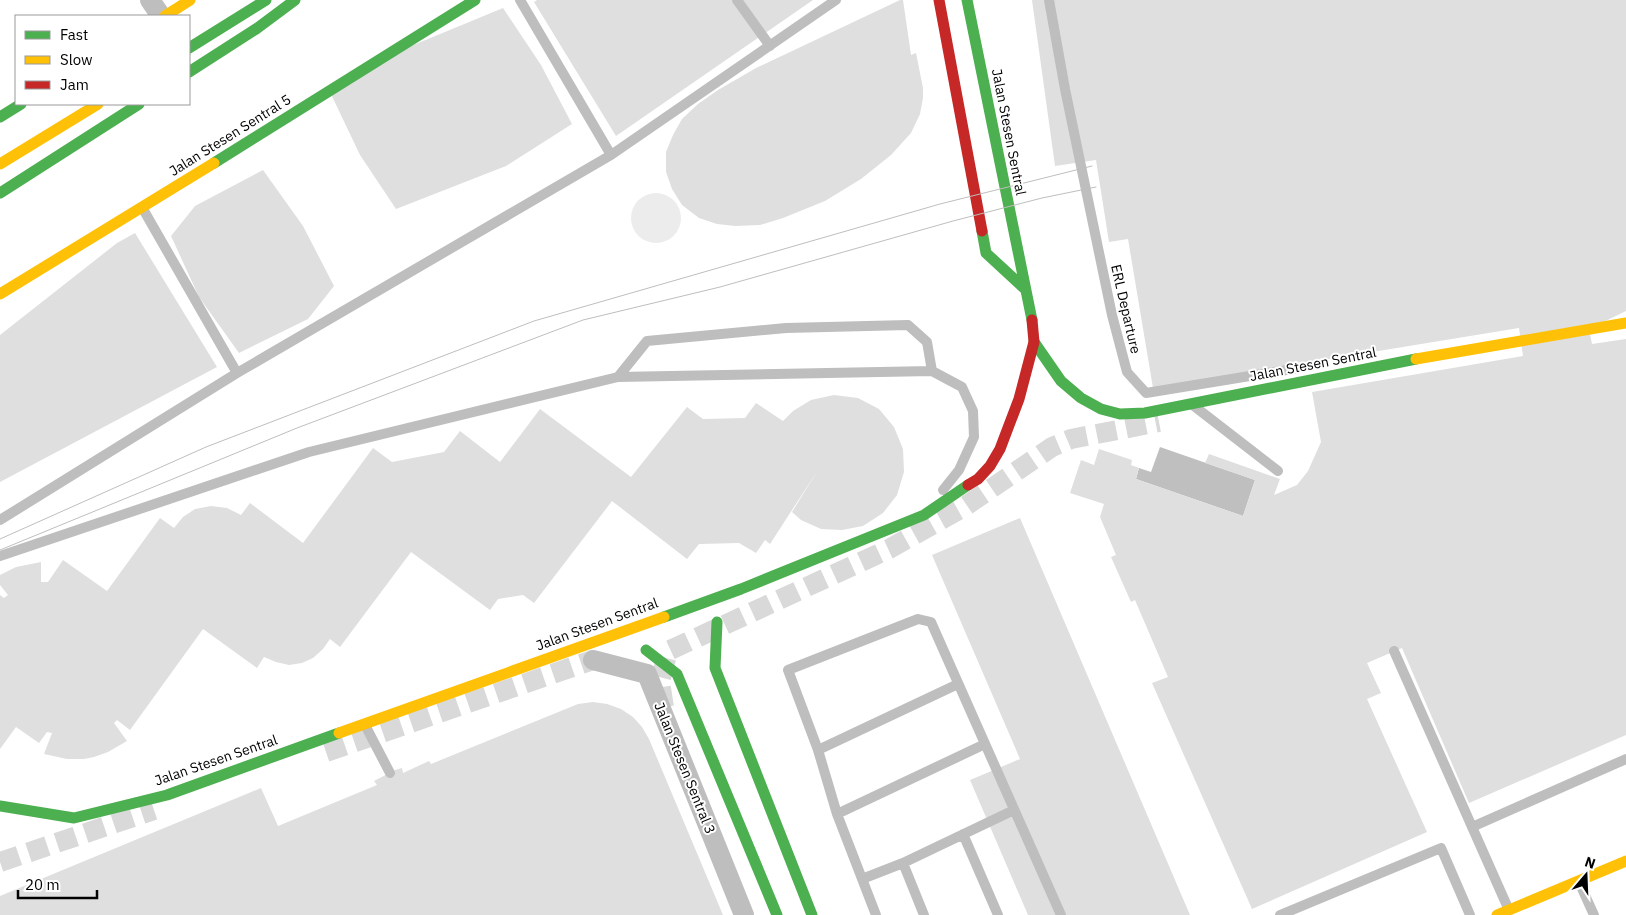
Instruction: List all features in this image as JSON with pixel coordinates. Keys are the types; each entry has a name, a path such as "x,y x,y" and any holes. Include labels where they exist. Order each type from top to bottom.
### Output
{"street":[{"path":"150,0 160,15"},
{"path":"167,15 190,0"},
{"path":"190,47 266,0"},
{"path":"190,71 256,29 294,0"},
{"name":"Jalan Stesen Sentral 5","path":"0,294 142,208 475,0"},
{"path":"939,0 986,253 1025,290"},
{"name":"Jalan Stesen Sentral","path":"74,818 167,795 741,589 924,515 978,479 990,466 1000,449 1019,399 1034,342 1033,326 967,0"},
{"name":"Jalan Stesen Sentral","path":"970,17 972,0"},
{"path":"0,117 20,105"},
{"path":"0,164 96,105"},
{"path":"0,193 137,105"},
{"name":"Jalan Stesen Sentral","path":"1034,342 1061,381 1081,398 1101,409 1128,414 1145,413 1192,404 1372,367 1626,323"},
{"path":"732,602 741,589"},
{"path":"720,619 715,668 812,915"},
{"path":"596,640 621,645"},
{"path":"642,650 677,674 777,915"},
{"name":"Jalan Stesen Sentral 3","path":"593,660 647,674 744,915"},
{"path":"0,806 74,818"},
{"path":"1497,915 1626,860"}],"lane":[{"path":"520,0 611,155"},
{"path":"737,0 770,46"},
{"path":"0,520 237,373 611,155 836,0"},
{"name":"ERL Departure","path":"1049,0 1068,108 1112,315 1127,372 1146,393 1309,367"},
{"path":"142,208 237,373"},
{"path":"618,377 647,341 786,328 908,325 927,342 932,371"},
{"path":"1327,366 1372,367"},
{"path":"0,556 309,452 618,377 932,371 962,387 973,411 974,437 960,470 924,515"},
{"path":"1192,404 1278,471"},
{"path":"876,915 837,814 818,750 788,670 918,619 931,622 1061,915"},
{"path":"1394,651 1509,910"},
{"path":"818,750 958,684"},
{"path":"364,724 390,773"},
{"path":"837,814 985,744"},
{"path":"1472,827 1626,759"},
{"path":"147,810 167,795"},
{"path":"862,879 903,863 1014,810"},
{"path":"74,818 97,822"},
{"path":"964,834 998,915"},
{"path":"1280,915 1441,848 1470,915"},
{"path":"903,863 924,915"},
{"path":"1578,881 1594,915"}],"shaded area":[{"path":"651,193 661,193 674,200 681,213 681,223 674,236 661,243 651,243 642,239 635,232 631,223 631,213 635,204 642,197"},
{"path":"1160,447 1255,480 1243,516 1136,479 1139,468 1151,472"}],"building":[{"path":"537,0 813,0 616,136 534,2"},
{"path":"903,0 911,55 916,53 923,88 923,98 920,114 911,133 891,155 861,179 825,201 760,225 735,226 717,224 699,218 682,205 672,189 666,172 666,152 682,119 698,104 718,90 756,68"},
{"path":"1032,0 1626,0 1626,311 1589,329 1592,344 1626,339 1626,735 1469,803 1402,648 1367,663 1381,693 1367,699 1427,832 1252,909 1152,683 1168,677 1135,600 1131,602 1111,557 1116,555 1100,517 1104,504 1070,493 1081,460 1094,465 1099,449 1132,460 1131,465 1139,468 1136,479 1243,516 1255,480 1205,463 1209,454 1280,479 1274,495 1297,485 1308,471 1321,442 1312,392 1523,356 1519,328 1153,388 1128,239 1109,242 1096,160 1055,166"},
{"path":"503,8 541,65 572,124 506,166 396,209 360,155 330,92 394,53"},
{"path":"263,170 303,226 334,286 308,319 239,353 199,297 171,236 195,206"},
{"path":"135,233 217,367 0,482 0,335 117,243"},
{"path":"834,395 858,398 879,409 894,427 903,449 904,472 897,495 883,513 863,526 842,530 821,529 801,520 792,512 818,470 770,544 765,540 756,553 739,543 699,544 687,559 612,501 534,603 523,595 498,599 490,610 411,552 340,647 330,639 313,658 302,663 289,665 264,657 257,668 203,629 130,730 117,720 114,723 127,741 108,752 94,757 67,759 44,754 52,733 47,732 39,743 16,727 0,749 0,595 4,598 8,595 0,585 0,575 16,567 41,562 41,582 48,582 63,560 107,591 160,518 174,528 183,517 195,509 211,506 227,508 241,515 250,503 303,543 373,448 392,462 444,452 460,431 500,462 540,409 631,477 687,407 703,419 745,418 756,403 783,421 793,411 811,400"},
{"path":"1020,518 1190,915 1028,915 970,780 1020,759 932,555"},
{"path":"593,702 621,709 633,717 642,727 649,739 723,915 0,915 0,896 261,788 278,826 377,785 374,781 395,770 402,768 403,773 429,761 431,764 578,704"}],"tunnel":[{"path":"664,707 660,682 668,651 889,549 964,507 1052,447 1071,439 1159,422"},
{"path":"326,752 593,660"},
{"path":"0,862 154,810"}],"tram line":[{"path":"0,539 206,447 534,321 940,204 1092,166"},
{"path":"0,550 297,428 583,320 720,287 953,221 1042,198 1096,187"}],"traffic: fast":[{"path":"190,47 266,0"},
{"path":"190,71 256,29 295,0"},
{"path":"214,163 475,0"},
{"path":"967,0 1032,320"},
{"path":"0,117 19,105"},
{"path":"0,193 137,105"},
{"path":"982,231 986,253 1025,289"},
{"path":"1034,342 1061,381 1081,398 1101,409 1120,414 1145,413 1416,359"},
{"path":"664,617 741,589 924,515 968,485"},
{"path":"717,622 715,668 812,915"},
{"path":"646,650 677,674 777,915"},
{"path":"0,806 74,818 167,795 339,733"}],"traffic: slow":[{"path":"167,15 190,0"},
{"path":"0,164 96,105"},
{"path":"0,294 214,163"},
{"path":"1416,359 1626,323"},
{"path":"339,733 664,617"},
{"path":"1497,915 1626,861"}],"traffic: jam":[{"path":"939,0 982,231"},
{"path":"968,485 978,479 990,466 1000,449 1019,399 1034,342 1032,320"}]}
